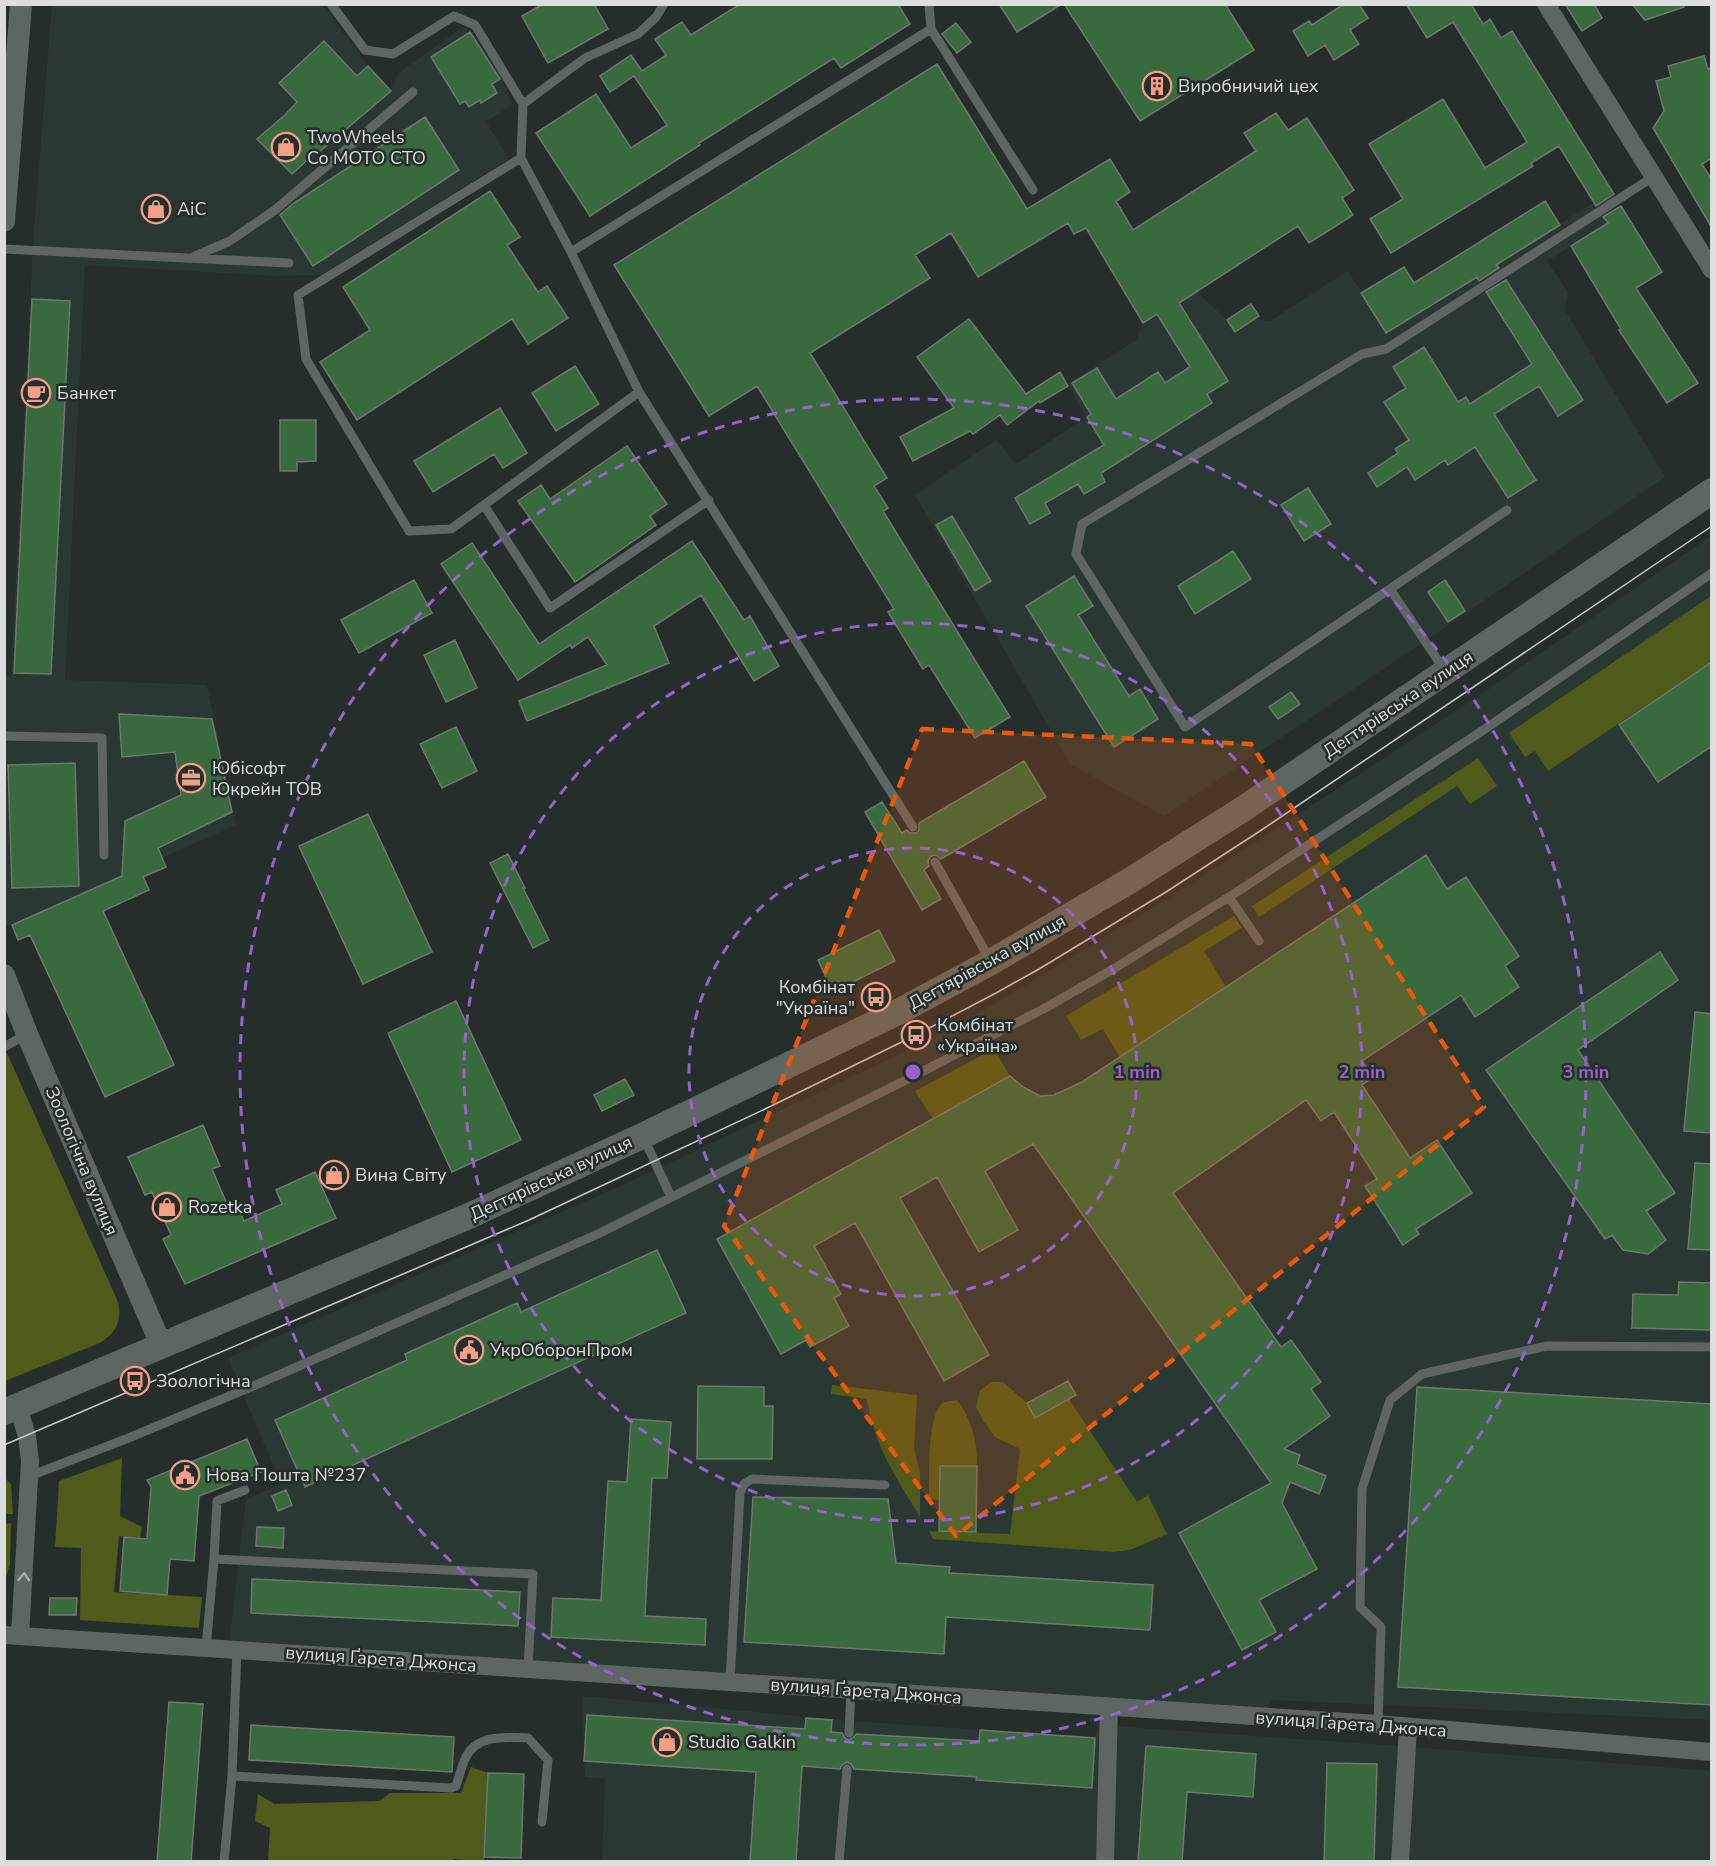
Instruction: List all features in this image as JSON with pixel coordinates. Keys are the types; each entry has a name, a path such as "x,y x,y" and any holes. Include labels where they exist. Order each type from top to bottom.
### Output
{"main road":[{"name":"Дегтярівська вулиця","path":"11,1410 469,1216 642,1136 898,1012 991,962 1131,880 1243,809 1712,491"}],"street":[{"path":"4,220 21,4"},
{"path":"1545,4 1712,270"},
{"name":"Зоологічна вулиця","path":"4,975 27,1034 162,1347"},
{"name":"вулиця Ґарета Джонса","path":"11,1410 27,1436 30,1476 12,1635 1377,1724 1712,1752"},
{"path":"1105,1862 1109,1707"},
{"path":"1400,1862 1408,1728"}],"lane":[{"path":"331,4 365,50 393,54 454,16 475,26 523,104 521,158 571,252 639,392 914,826"},
{"path":"523,104 585,58 638,34 656,17 664,4"},
{"path":"929,4 931,29 1033,190"},
{"path":"571,252 931,29"},
{"path":"188,258 228,242 252,227 413,92"},
{"path":"521,158 298,295 306,359 409,531 451,529 639,392"},
{"path":"1507,510 1185,727 1076,554 1082,524 1362,354 1386,349 1653,177"},
{"path":"4,249 289,263"},
{"path":"484,505 550,608 709,500"},
{"path":"30,1476 265,1381 598,1234 1047,1007 1229,897 1476,735 1712,573"},
{"path":"1390,589 1446,673"},
{"path":"4,736 102,738 104,855"},
{"path":"935,862 991,962"},
{"path":"1229,897 1259,941"},
{"path":"4,1047 27,1034"},
{"path":"642,1136 671,1197"},
{"path":"1377,1724 1381,1627 1360,1607 1362,1489 1390,1400 1422,1374 1547,1346 1712,1347"},
{"path":"730,1682 740,1493 744,1484 752,1479 885,1485"},
{"path":"206,1648 217,1501 245,1490"},
{"path":"214,1559 533,1574 528,1669"},
{"path":"224,1862 232,1776 237,1650"},
{"path":"849,1733 850,1690"},
{"path":"232,1776 451,1788 456,1786 465,1757 477,1743 500,1737 528,1738 548,1760 542,1822"},
{"path":"839,1862 847,1769"}],"highlighted area":[{"path":"922,729 1251,744 1484,1107 956,1536 724,1226"}],"shaded area":[{"path":"52,5 322,5 368,66 391,91 398,73 462,28 471,30 502,78 512,105 486,122 509,159 321,275 277,276 85,265 65,680 207,685 236,825 5,927 5,676 11,675 34,229"},
{"path":"1612,191 1625,212 1547,261 1568,292 1565,310 1665,477 1164,816 1070,764 915,495 996,440 1016,464 1086,417 1068,384 1136,340 1143,323 1197,292 1227,320 1235,332 1255,319 1270,321 1348,271 1387,333"},
{"path":"1711,536 1711,1720 1271,1700 1265,1712 229,1643 246,1499 281,1484 228,1358 623,1185 904,1052 991,1006 1151,909 1270,833 1477,697"},
{"path":"582,1696 852,1721 1095,1738 1098,1725 1711,1771 1711,1861 602,1861 605,1779 585,1777"}],"green space":[{"path":"1711,596 1711,662 1548,771 1535,751 1525,757 1509,733"},
{"path":"1478,758 1497,786 1470,804 1457,786 1259,917 1252,906"},
{"path":"1234,916 1242,928 1204,951 1226,987 1120,1058 1103,1029 1081,1040 1066,1016"},
{"path":"994,1049 1010,1076 933,1119 915,1091"},
{"path":"7,1053 118,1302 119,1315 114,1330 100,1343 5,1381 4,1054"},
{"path":"992,1382 1003,1382 1027,1403 1035,1418 1069,1399 1137,1502 1148,1495 1167,1534 1130,1550 1114,1552 933,1539 929,1531 1010,1534 1020,1449 995,1437 976,1407 980,1390"},
{"path":"832,1385 917,1395 914,1449 920,1473 920,1517 880,1446 867,1399 831,1394"},
{"path":"957,1400 973,1431 977,1466 940,1466 940,1500 929,1499 930,1448 934,1421 943,1403"},
{"path":"122,1458 120,1516 142,1527 140,1538 119,1536 114,1592 202,1597 199,1628 80,1620 81,1548 55,1547 59,1481"},
{"path":"5,1478 11,1484 13,1514 5,1514"},
{"path":"11,1523 10,1564 5,1581 5,1524"},
{"path":"471,1767 488,1773 484,1861 453,1859 453,1862 268,1861 270,1828 255,1821 258,1794 274,1804 379,1801 390,1793 461,1793"}],"building":[{"path":"543,4 594,4 608,29 548,63 522,16"},
{"path":"740,4 898,4 910,24 841,68 834,58 699,143 700,145 590,216 536,133 596,94 631,148 667,125 634,76 610,92 600,76 631,55 642,71 666,55 655,39 682,22 691,35"},
{"path":"999,4 1062,4 1017,32"},
{"name":"Виробничий цех","path":"1064,4 1225,4 1254,50 1140,121"},
{"path":"1344,4 1359,4 1368,18 1350,30 1359,44 1334,60 1325,45 1308,56 1293,31 1309,21 1312,25"},
{"path":"1406,4 1471,4 1483,24 1490,19 1501,38 1512,31 1614,194 1596,206 1559,146 1531,163 1533,166 1391,253 1370,219 1403,199 1369,144 1443,99 1485,168 1527,142 1453,22 1427,38"},
{"path":"1565,4 1594,4 1602,18 1582,31"},
{"path":"1632,4 1684,4 1684,7 1645,20"},
{"path":"956,23 971,42 957,53 942,34"},
{"path":"470,32 500,79 492,84 497,93 469,107 465,101 460,104 431,57"},
{"path":"324,41 357,76 368,66 391,91 292,174 257,139 297,102 279,83"},
{"path":"1704,56 1708,69 1712,68 1712,158 1702,164 1712,180 1712,228 1653,128 1664,111 1656,81 1671,77 1668,66"},
{"path":"937,64 1027,209 1110,159 1130,192 1116,201 1133,230 1256,151 1244,133 1276,113 1288,130 1307,118 1354,190 1342,198 1353,215 1309,243 1298,226 1179,303 1228,381 1207,394 1212,403 1101,473 1105,482 1084,494 1078,484 1045,503 1050,513 1030,524 1015,498 1104,445 1087,417 1091,414 1072,383 1097,368 1116,399 1158,372 1165,383 1190,367 1157,314 1143,323 1086,228 1074,234 1068,223 978,277 951,233 915,255 930,278 810,353 887,478 874,486 888,508 883,511 1010,717 975,738 929,665 923,669 888,612 894,609 757,386 709,416 614,265"},
{"path":"425,117 459,170 313,266 280,215 294,203"},
{"path":"490,191 520,237 507,245 538,292 547,286 568,318 528,344 512,319 357,420 320,362 370,330 343,287"},
{"path":"1545,201 1560,225 1496,265 1499,268 1479,281 1477,277 1386,333 1361,293 1404,267 1414,283"},
{"path":"1621,206 1662,272 1636,288 1698,383 1667,403 1619,330 1621,329 1571,246 1608,223 1603,217"},
{"path":"1506,280 1583,400 1558,416 1539,386 1494,414 1536,480 1508,498 1475,447 1448,465 1445,460 1415,480 1407,467 1377,487 1368,473 1398,453 1395,449 1409,440 1384,402 1406,388 1393,367 1424,347 1458,402 1466,397 1470,404 1532,364 1486,292"},
{"path":"32,299 70,301 51,674 14,673"},
{"path":"1251,304 1259,316 1235,332 1227,320"},
{"path":"969,319 1026,394 1060,372 1068,386 1040,403 1039,401 1007,425 1000,415 973,434 970,431 913,461 900,437 954,408 917,357"},
{"path":"575,366 599,404 556,431 532,393"},
{"path":"500,408 527,453 503,468 494,454 433,492 414,461"},
{"path":"280,420 316,420 316,461 297,462 297,471 280,471"},
{"path":"627,446 667,504 650,516 656,525 575,582 518,501 541,485 550,499"},
{"path":"1308,488 1331,524 1304,541 1281,505"},
{"path":"952,516 991,581 975,591 936,525"},
{"path":"692,541 744,620 750,616 779,666 754,681 701,595 654,626 669,663 527,721 519,701 607,665 588,637 572,648 570,645 518,680 441,564 472,543 539,644"},
{"path":"1233,551 1251,579 1195,614 1178,586"},
{"path":"1074,576 1093,606 1078,615 1129,696 1140,689 1158,719 1114,747 1026,606"},
{"path":"414,580 432,613 359,653 341,620"},
{"path":"1445,580 1465,611 1448,622 1428,592"},
{"path":"455,640 477,688 446,702 424,655"},
{"path":"1712,662 1712,746 1658,782 1619,725"},
{"path":"1291,692 1300,704 1278,719 1269,707"},
{"path":"119,714 212,719 232,812 158,848 166,867 143,877 149,890 103,911 174,1065 105,1097 30,935 18,940 12,925 122,876 125,821 181,795 175,752 122,757"},
{"path":"456,727 477,771 442,788 420,744"},
{"path":"1024,761 1046,797 941,859 936,855 931,856 928,861 929,866 924,870 941,899 922,910 865,812 882,802 902,833 907,830 910,833 916,833 919,830 919,823"},
{"path":"75,763 79,886 12,888 8,765"},
{"path":"368,814 432,952 363,984 299,846"},
{"path":"508,854 549,940 533,948 490,863"},
{"path":"1426,855 1447,889 1466,877 1519,956 1505,966 1519,987 1475,1017 1461,995 1362,1061 1373,1077 1362,1085 1410,1158 1437,1140 1472,1193 1416,1229 1419,1234 1403,1245 1365,1186 1377,1179 1334,1112 1321,1121 1306,1100 1173,1193 1281,1347 1291,1340 1321,1382 1311,1389 1330,1416 1284,1449 1300,1455 1297,1464 1326,1476 1319,1494 1290,1482 1282,1503 1317,1569 1259,1600 1276,1632 1242,1650 1179,1533 1271,1483 1033,1144 985,1171 1018,1230 979,1252 937,1177 900,1198 989,1355 944,1381 855,1223 814,1246 841,1294 834,1298 849,1326 810,1347 806,1340 781,1354 717,1239 1010,1076 1023,1087 1040,1096 1054,1095 1082,1082"},
{"path":"879,930 895,961 833,992 818,960"},
{"path":"1660,952 1678,980 1578,1050 1675,1193 1646,1211 1666,1240 1648,1254 1623,1250 1612,1235 1605,1239 1486,1070"},
{"path":"456,1001 521,1140 452,1172 388,1033"},
{"path":"1695,1012 1712,1014 1712,1133 1684,1131"},
{"path":"625,1079 634,1095 602,1111 594,1095"},
{"path":"203,1125 220,1166 212,1169 230,1211 238,1207 244,1221 282,1204 276,1190 315,1172 336,1218 185,1284 163,1239 171,1235 152,1192 145,1195 128,1157"},
{"path":"1695,1163 1712,1164 1712,1250 1688,1249"},
{"path":"657,1250 686,1313 305,1487 275,1420 407,1360 405,1354 517,1303 521,1312"},
{"path":"1679,1282 1712,1283 1712,1330 1632,1328 1633,1294 1678,1295"},
{"path":"1068,1381 1076,1395 1035,1418 1027,1403"},
{"path":"698,1386 764,1387 764,1406 773,1406 772,1459 697,1459"},
{"path":"1417,1387 1712,1404 1712,1705 1398,1687"},
{"path":"631,1419 671,1422 667,1478 652,1478 645,1616 706,1619 705,1645 551,1637 553,1598 601,1600 608,1481 627,1482"},
{"path":"247,1439 261,1472 199,1496 194,1561 170,1559 167,1595 120,1591 124,1537 147,1539 151,1487 147,1480"},
{"path":"940,1466 977,1466 976,1532 939,1531"},
{"path":"286,1490 292,1505 278,1511 272,1496"},
{"path":"753,1497 888,1499 896,1563 950,1567 949,1573 1153,1585 1150,1630 946,1617 944,1654 744,1642"},
{"path":"257,1527 284,1528 283,1548 256,1546"},
{"path":"252,1579 520,1592 518,1626 251,1613"},
{"path":"50,1598 77,1598 76,1615 49,1615"},
{"path":"169,1702 203,1704 191,1862 157,1862"},
{"path":"587,1715 805,1729 806,1718 832,1720 831,1732 842,1733 849,1740 856,1734 979,1741 980,1730 1095,1738 1092,1788 976,1780 977,1777 854,1769 847,1762 840,1769 802,1766 796,1862 750,1862 756,1772 584,1761"},
{"path":"251,1725 454,1737 452,1772 249,1760"},
{"path":"1146,1746 1256,1754 1253,1797 1187,1792 1182,1862 1138,1862"},
{"path":"1327,1763 1377,1764 1374,1862 1324,1862"},
{"path":"488,1773 524,1774 521,1858 484,1857"}],"tram line":[{"path":"4,1445 529,1220 765,1109 996,993 1166,892 1260,831 1712,526"}],"place":[{"name":"Виробничий цех","path":"1157,86"},
{"name":"TwoWheels Co МОТО СТО","path":"286,147"},
{"name":"АіС","path":"156,209"},
{"name":"Банкет","path":"36,393"},
{"name":"Юбісофт Юкрейн ТОВ","path":"191,778"},
{"name":"Комбінат \"Україна\"","path":"876,997"},
{"name":"Комбінат «Україна»","path":"916,1035"},
{"name":"Вина Світу","path":"334,1175"},
{"name":"Rozetka","path":"167,1207"},
{"name":"УкрОборонПром","path":"469,1350"},
{"name":"Зоологічна","path":"135,1381"},
{"name":"Нова Пошта №237","path":"185,1475"},
{"name":"Studio Galkin","path":"667,1742"}]}
